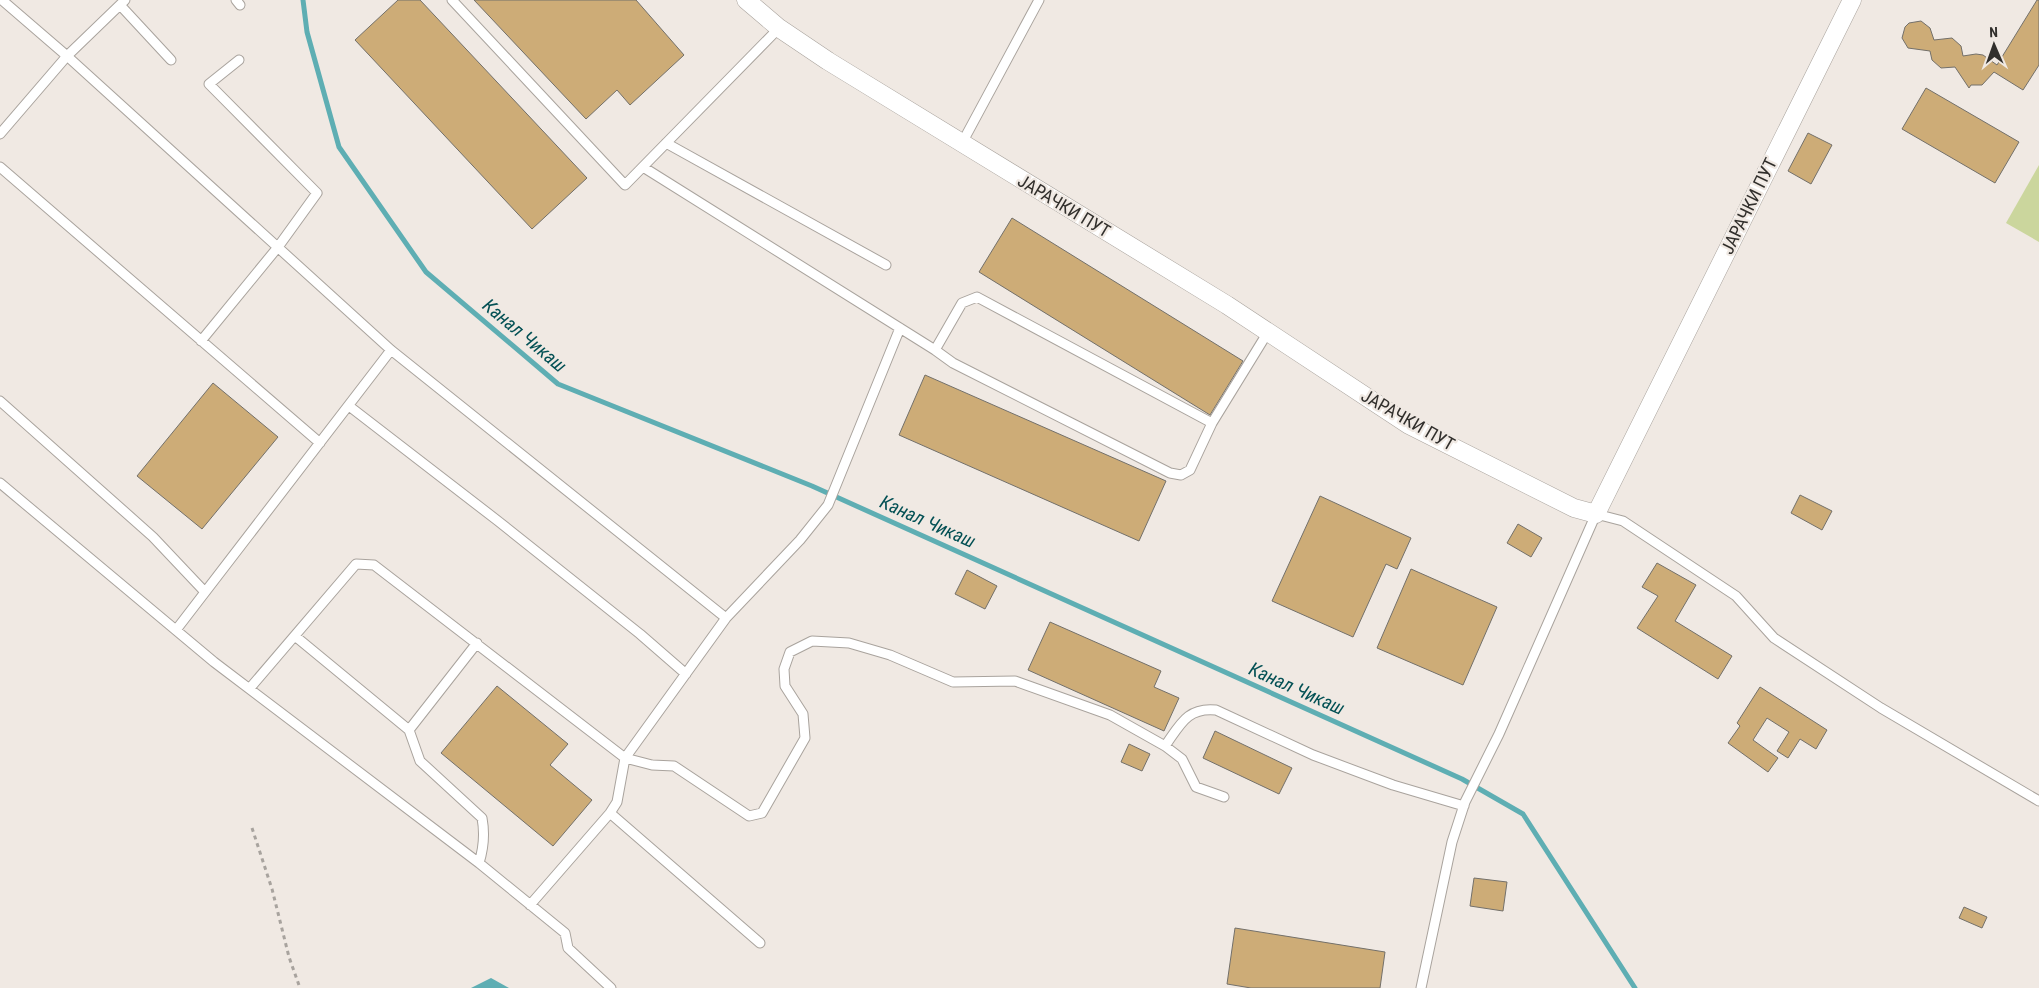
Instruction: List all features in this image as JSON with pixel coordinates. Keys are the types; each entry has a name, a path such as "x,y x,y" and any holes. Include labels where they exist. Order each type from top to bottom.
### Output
{"street":[{"name":"ЈАРАЧКИ ПУТ","path":"746,0 780,28 828,61 1268,332 1409,425 1574,508 1596,514 1852,0"}],"lane":[{"path":"2,0 67,56 391,350 726,618"},
{"path":"452,0 625,185 780,28"},
{"path":"962,143 1039,0"},
{"path":"0,134 67,56 123,2 171,60"},
{"path":"202,341 278,247 317,193 209,84 239,60"},
{"path":"666,143 886,265"},
{"path":"643,167 953,363 1170,473 1181,475 1190,470 1212,423 1268,332"},
{"path":"0,168 320,443"},
{"path":"935,350 962,302 977,297 1212,423"},
{"path":"530,905 610,814 618,802 625,758 726,618 800,540 828,505 900,328"},
{"path":"176,630 391,350"},
{"path":"0,401 153,537 205,592"},
{"path":"348,406 627,623 686,674"},
{"path":"0,483 176,630 479,863 565,933 568,948 611,988"},
{"path":"1421,988 1452,842 1464,804 1500,734 1596,514 1623,521 1736,596 1774,638 1880,708 2039,801"},
{"path":"250,688 356,564 374,565 625,758 652,765 674,766 749,816 762,813 805,738 803,714 785,686 784,669 790,652 812,642 849,643 890,655 953,682 1015,681 1110,715 1165,746 1182,759 1196,787 1224,797"},
{"path":"295,636 409,730 420,761 482,818 484,848 479,863"},
{"path":"409,730 477,643"},
{"path":"1165,746 1186,717 1202,708 1216,710 1313,755 1393,785 1464,804"},
{"path":"610,814 760,943"}],"path":[{"path":"252,828 274,898 289,957 300,988"}],"green space":[{"path":"2039,165 2039,242 2006,223"}],"water":[{"path":"491,978 509,988 471,988"}],"building":[{"path":"398,0 420,0 587,178 532,229 355,40"},
{"path":"474,0 636,0 684,55 630,105 617,90 586,119"},
{"path":"2037,0 2039,0 2039,65 2023,90 1994,72 1982,85 1971,85 1969,88 1955,67 1941,68 1932,60 1930,51 1908,48 1902,38 1905,27 1909,23 1921,21 1930,28 1934,40 1952,38 1961,46 1963,56 1983,55 1997,65"},
{"path":"1926,88 2019,142 1995,183 1902,129"},
{"path":"1808,133 1832,145 1811,184 1788,171"},
{"path":"1012,218 1243,361 1210,415 979,272"},
{"path":"925,375 1166,481 1139,541 899,435"},
{"path":"213,383 278,437 202,529 137,476"},
{"path":"1800,495 1832,511 1822,530 1791,513"},
{"path":"1320,496 1411,538 1397,569 1386,564 1353,637 1272,601"},
{"path":"1518,524 1542,538 1531,557 1507,543"},
{"path":"1657,563 1696,585 1675,621 1732,656 1718,679 1637,628 1658,596 1642,587"},
{"path":"1411,569 1497,607 1463,685 1377,648"},
{"path":"967,570 997,586 985,609 955,594"},
{"path":"1050,622 1161,671 1154,687 1179,698 1164,731 1028,670"},
{"path":"497,686 568,744 550,765 592,800 553,846 441,753"},
{"path":"1760,687 1827,730 1816,749 1800,739 1788,758 1777,751 1789,732 1767,718 1753,740 1778,758 1768,772 1728,743 1740,726 1737,723"},
{"path":"1215,731 1292,768 1279,794 1203,758"},
{"path":"1129,744 1150,754 1142,771 1121,762"},
{"path":"1474,878 1507,882 1503,911 1470,906"},
{"path":"1964,907 1987,917 1982,928 1959,918"},
{"path":"1235,928 1385,952 1380,988 1251,988 1227,984"}],"waterway":[{"name":"Канал Чикаш","path":"303,0 307,32 339,147 426,272 558,384 812,486 1462,779 1523,814 1635,988"}]}
